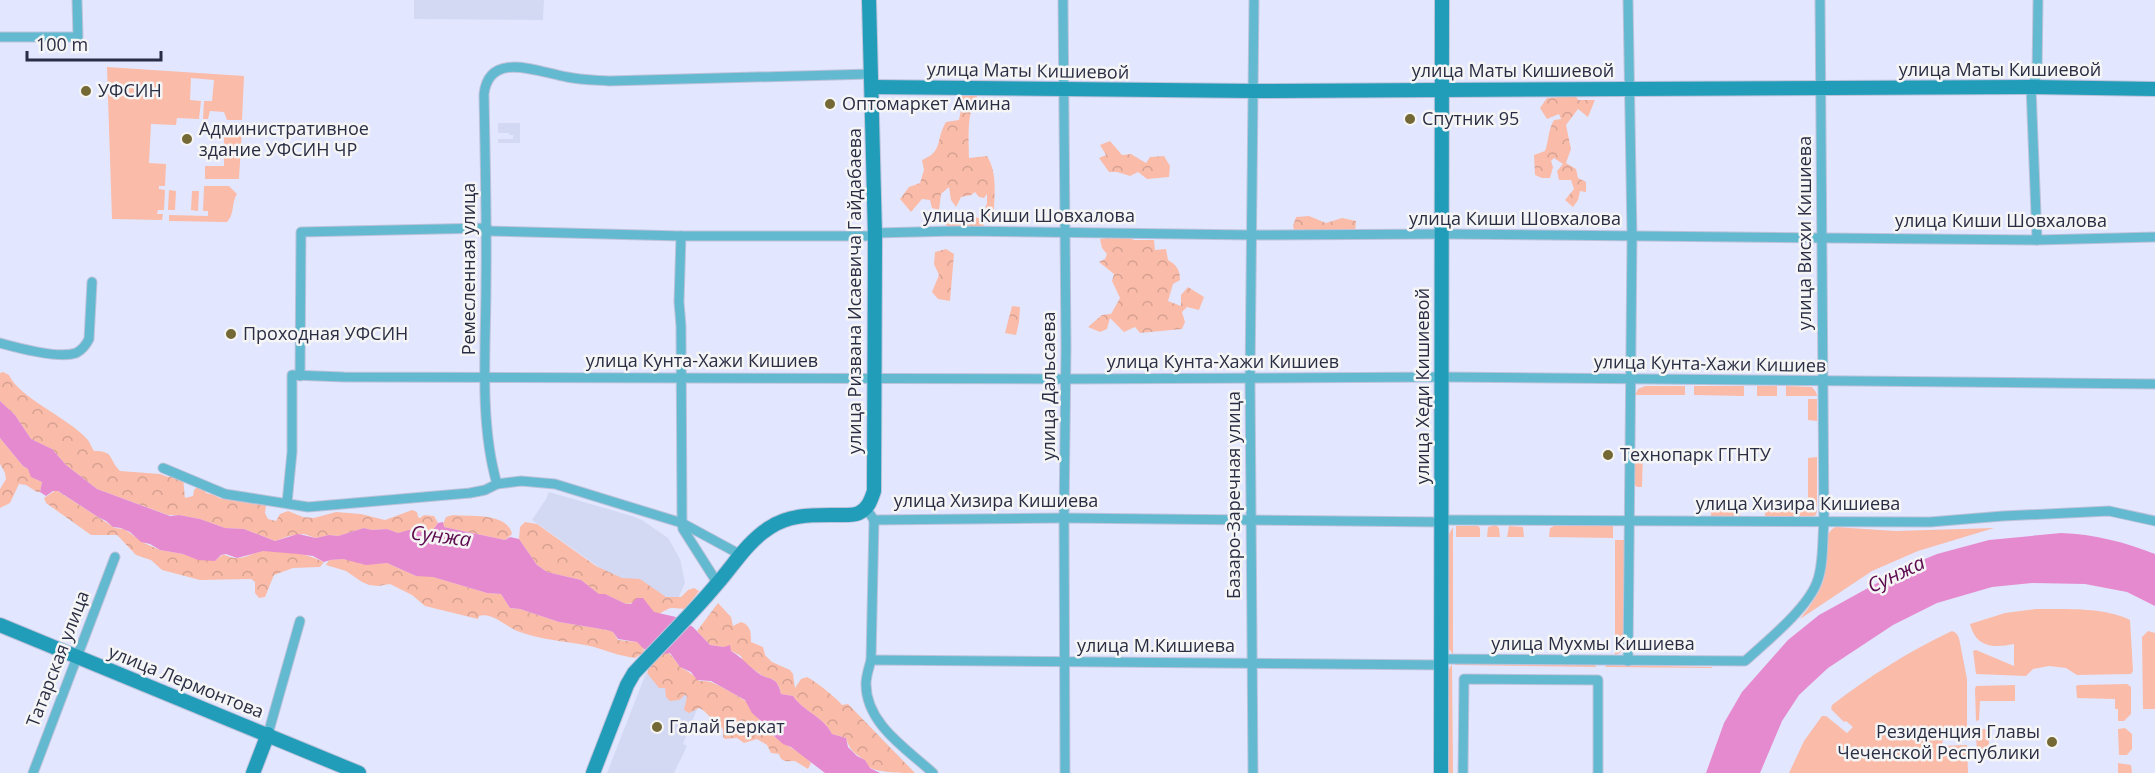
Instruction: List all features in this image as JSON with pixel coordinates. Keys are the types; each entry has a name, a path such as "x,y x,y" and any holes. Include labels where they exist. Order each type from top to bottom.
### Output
{"street":[{"path":"0,37 78,37 77,0"},
{"name":"улица Ризвана Исаевича Гайдабаева","path":"869,0 875,234 874,491 870,514 871,660 866,681 872,710 884,729 933,773"},
{"name":"улица Дальсаева","path":"1063,0 1066,379 1065,773"},
{"name":"Базаро-Заречная улица","path":"1254,0 1250,378 1254,773"},
{"name":"улица Хеди Кишиевой","path":"1441,773 1442,0"},
{"path":"1628,661 1632,236 1629,0"},
{"name":"улица Висхи Кишиева","path":"1745,661 1773,636 1809,597 1820,573 1824,522 1820,0"},
{"path":"2037,240 2031,87 2037,75 2038,0"},
{"name":"улица Маты Кишиевой","path":"510,66 578,79 609,81 871,81 1063,90 2031,87 2155,89"},
{"name":"Ремесленная улица","path":"497,484 489,449 485,377 487,230 485,86 494,72 510,66"},
{"name":"улица Киши Шовхалова","path":"296,375 301,232 487,230 681,236 956,231 2037,240 2155,237"},
{"path":"681,236 679,302 682,523 683,530 717,584"},
{"path":"0,344 30,351 76,353 85,346 89,339 92,282"},
{"path":"287,503 296,375"},
{"name":"улица Кунта-Хажи Кишиев","path":"296,375 1066,379 1442,377 2155,384"},
{"path":"163,468 225,494 308,507 456,495 485,490 497,484 521,481 555,484 682,523 741,555"},
{"name":"улица Хизира Кишиева","path":"593,773 627,685 634,673 761,534 786,519 859,513 1064,518 1930,522 2109,511 2155,521"},
{"name":"Татарская улица","path":"33,773 115,556"},
{"path":"253,773 268,734 300,621"},
{"name":"улица Лермонтова","path":"0,625 359,773"},
{"name":"улица М.Кишиева","path":"871,660 1441,662"},
{"path":"1598,773 1600,661"},
{"name":"улица Мухмы Кишиева","path":"1441,662 1745,661"},
{"path":"1464,773 1464,679 1598,680"}],"shaded area":[{"path":"414,0 544,0 543,20 414,19"},
{"path":"498,123 520,123 520,143 498,143 498,139 513,139 513,135 498,133"},
{"path":"549,492 632,516 642,520 668,538 680,559 685,583 677,601 663,600 606,572 532,520"},
{"name":"Галай Беркат","path":"646,673 703,694 683,744 687,746 674,773 607,773"}],"green space":[{"path":"107,67 244,76 242,120 227,120 224,112 210,111 208,119 203,119 204,101 212,101 214,80 191,78 190,100 201,101 199,119 177,118 176,125 151,124 149,163 166,164 165,186 159,186 159,189 165,190 164,210 158,210 157,214 163,214 162,220 112,219"},
{"path":"976,94 977,97 971,111 969,158 987,156 993,170 995,185 994,215 988,218 984,212 987,194 984,198 979,197 975,192 961,197 956,207 951,200 949,187 941,194 939,210 932,208 930,200 922,199 911,212 900,199 909,187 920,183 924,170 922,160 929,157 936,149 946,122 959,120 962,105 958,96"},
{"path":"1576,96 1578,100 1595,100 1588,117 1578,109 1566,125 1571,149 1566,163 1576,169 1578,178 1586,182 1586,192 1580,191 1573,207 1565,200 1574,189 1571,180 1559,180 1557,171 1563,164 1554,158 1551,161 1553,167 1550,178 1542,178 1535,175 1534,155 1545,151 1554,120 1561,119 1559,114 1547,119 1540,108 1547,98"},
{"path":"224,128 242,129 239,179 205,179 205,166 224,166"},
{"path":"1110,141 1122,155 1131,154 1146,163 1150,157 1164,156 1170,166 1169,177 1147,179 1138,172 1130,176 1109,172 1099,158 1106,155 1100,145"},
{"path":"204,186 229,186 237,194 227,222 169,221 169,215 208,216 208,211 203,211"},
{"path":"169,190 176,191 175,210 168,210"},
{"path":"192,191 199,191 198,211 191,210"},
{"path":"958,211 981,219 984,225 981,228 956,229 945,225 946,218"},
{"path":"1309,216 1326,223 1342,218 1356,221 1355,233 1295,233 1293,226 1296,217"},
{"path":"1124,235 1134,240 1154,240 1155,250 1166,249 1168,260 1177,268 1180,280 1173,284 1168,301 1181,306 1181,295 1188,287 1204,297 1199,310 1187,307 1182,312 1185,322 1182,329 1140,333 1135,327 1124,332 1110,318 1107,329 1100,332 1088,327 1102,315 1111,314 1120,298 1112,281 1114,274 1099,262 1105,259 1107,254 1102,248 1100,239"},
{"path":"946,249 954,254 950,301 938,299 932,292 939,275 934,264 935,252"},
{"path":"1012,306 1020,307 1016,335 1005,333"},
{"path":"0,373 9,375 14,383 33,400 79,431 94,451 108,454 120,471 160,474 168,477 178,474 183,478 185,498 193,496 198,486 206,493 219,498 266,505 265,513 268,519 276,521 280,514 288,511 303,517 314,518 336,512 361,514 385,520 412,510 417,512 420,518 424,515 434,516 438,523 433,530 424,533 416,530 398,533 387,529 364,528 338,536 329,535 316,538 304,534 275,541 244,529 225,528 200,519 168,515 97,489 66,465 52,449 31,439 15,415 0,401"},
{"path":"1645,386 1685,386 1685,395 1635,395 1638,389"},
{"path":"1694,386 1744,386 1744,396 1694,395"},
{"path":"1757,386 1777,386 1777,396 1757,396"},
{"path":"1786,386 1812,387 1817,396 1786,396"},
{"path":"1808,399 1817,399 1817,421 1808,420"},
{"path":"0,438 34,478 42,482 40,492 19,484 10,503 0,508 0,489 6,479 0,464"},
{"path":"1637,450 1643,450 1642,487 1635,485 1635,453"},
{"path":"1817,457 1817,507 1808,508 1808,458"},
{"path":"56,490 115,528 124,529 144,543 160,550 200,560 215,561 223,555 239,558 278,550 303,554 324,562 320,567 293,568 274,575 265,597 259,598 255,593 255,582 251,579 200,580 162,570 151,560 136,555 117,535 91,535 46,503 44,498"},
{"path":"1711,509 1740,509 1740,516 1711,516"},
{"path":"1765,510 1817,510 1816,515 1813,516 1765,516"},
{"path":"453,515 496,519 509,527 512,534 505,540 444,527 446,517"},
{"path":"525,522 537,524 596,566 622,578 640,579 666,597 681,597 694,588 699,591 685,609 670,608 659,614 648,606 626,604 607,595 599,594 581,580 547,572 537,565 519,539 520,527"},
{"path":"1496,525 1499,528 1500,537 1487,537 1488,527"},
{"path":"1456,526 1478,526 1480,537 1456,537"},
{"path":"1509,526 1523,527 1524,537 1507,537"},
{"path":"1554,526 1613,526 1613,538 1549,537 1550,528"},
{"path":"1453,527 1453,654 1449,649 1448,536"},
{"path":"1836,527 1895,531 1994,528 1918,551 1872,571 1800,619 1821,586 1825,574 1826,541 1831,530"},
{"path":"1615,540 1625,540 1623,644 1620,653 1615,655"},
{"path":"343,559 361,564 387,563 416,576 430,576 487,593 501,594 510,608 559,622 607,630 613,632 618,640 637,642 643,647 644,652 635,658 629,657 590,646 526,634 489,616 479,616 478,619 425,606 412,595 390,584 369,585 346,571 326,565 329,560"},
{"path":"718,603 731,617 733,626 741,622 747,625 751,642 763,647 765,655 772,662 790,670 793,674 795,688 801,679 807,677 842,705 848,704 915,773 884,772 869,767 866,761 852,750 846,738 832,734 824,723 793,696 781,694 774,680 763,676 743,662 741,656 724,647 710,645 697,631"},
{"path":"2036,609 2097,611 2130,620 2133,671 2131,674 2077,675 2066,668 2049,666 2033,669 2026,676 1976,674 1973,651 1976,650 2014,666 2014,644 1993,646 1981,642 1970,624 2005,613"},
{"path":"1952,631 1959,638 1967,679 1967,737 1943,738 1942,746 1967,745 1968,773 1789,773 1804,741 1822,716 1826,716 1847,733 1853,727 1846,721 1844,722 1831,709 1832,705 1890,665"},
{"path":"2148,631 2155,633 2155,709 2143,709 2142,637"},
{"path":"667,652 699,681 713,683 747,702 770,733 811,763 808,769 795,761 783,760 779,754 771,753 767,745 757,739 744,743 737,738 725,739 722,728 702,710 699,708 689,713 684,710 687,696 685,695 679,700 670,701 666,697 665,688 659,688 647,673 655,661"},
{"path":"1455,663 1594,665 1597,667 1455,665"},
{"path":"1452,664 1453,773 1449,773 1449,669"},
{"path":"1607,665 1712,667 1712,668 1605,667"},
{"path":"2127,684 2131,687 2131,714 2124,721 2118,721 2115,699 2077,698 2076,686 2079,685"},
{"path":"2015,685 2015,701 1980,701 1979,720 1976,721 1976,686"},
{"path":"2125,728 2132,734 2132,749 2127,755 2119,755 2118,729"},
{"path":"1977,729 1989,729 1989,754 1977,754"},
{"path":"2118,763 2131,765 2132,773 2118,773"}],"water":[{"name":"Сунжа","path":"0,401 15,415 31,439 52,449 66,465 97,489 170,516 179,515 200,519 225,528 244,529 275,541 298,534 316,538 329,535 338,536 364,528 387,529 398,533 413,529 424,533 433,530 438,523 443,522 444,527 505,540 510,537 519,539 537,565 547,572 581,580 599,594 605,594 626,604 631,604 637,598 643,598 654,612 676,617 693,627 710,645 724,647 730,645 731,651 757,672 775,681 781,694 793,696 824,723 832,734 846,738 848,747 865,760 870,768 880,773 825,773 791,747 783,744 765,728 752,713 745,700 711,681 697,680 691,672 680,667 670,653 659,657 644,649 637,642 618,639 613,632 607,630 559,622 510,608 501,594 487,593 433,577 416,576 387,563 366,565 343,559 324,562 313,556 263,551 237,558 226,554 221,555 215,561 198,560 183,554 160,550 141,542 130,532 113,527 58,491 53,491 46,496 40,492 42,482 31,477 28,469 0,438"},
{"name":"Сунжа","path":"2061,533 2109,539 2155,554 2155,606 2127,592 2085,584 2032,583 1992,587 1937,603 1893,625 1828,668 1799,695 1782,721 1760,773 1706,773 1724,723 1742,692 1788,640 1819,615 1908,566 1937,554 1989,540"}],"place":[{"name":"УФСИН","path":"86,91"},
{"name":"Оптомаркет Амина","path":"830,104"},
{"name":"Спутник 95","path":"1410,119"},
{"name":"Административное здание УФСИН ЧР","path":"187,139"},
{"name":"Проходная УФСИН","path":"231,334"},
{"name":"Технопарк ГГНТУ","path":"1608,455"},
{"name":"Галай Беркат","path":"657,727"},
{"name":"Резиденция Главы Чеченской Республики","path":"2052,742"}]}
